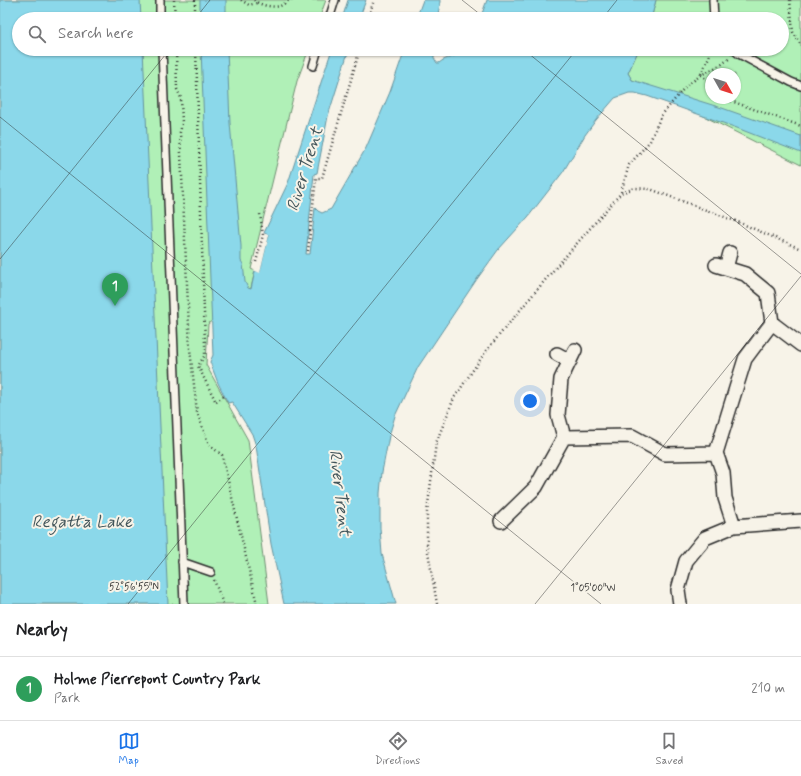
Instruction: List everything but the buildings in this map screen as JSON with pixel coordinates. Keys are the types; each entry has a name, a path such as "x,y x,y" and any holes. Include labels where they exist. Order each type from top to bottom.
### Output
{"street":[{"path":"730,253 721,266 745,274 768,293 772,323 745,359 716,453 723,474 725,498 734,526"},
{"path":"772,323 801,345"},
{"path":"501,521 536,487 564,437 558,415 561,379 573,356 557,354"},
{"path":"564,437 632,436 665,454 716,453"},
{"path":"680,604 678,590 686,561 705,538 734,526 801,521"}],"lane":[{"path":"160,0 160,12"},
{"path":"331,12 335,0"},
{"path":"713,0 714,12"},
{"path":"162,56 184,604"},
{"path":"313,66 316,56"},
{"path":"744,56 801,86"},
{"path":"182,562 211,572"}],"path":[{"path":"174,0 175,12"},
{"path":"195,0 196,12"},
{"path":"240,0 249,5 257,3"},
{"path":"254,0 257,3 267,6 280,6 289,0"},
{"path":"370,12 374,0"},
{"path":"790,0 793,32 801,46"},
{"path":"176,56 177,89 181,98 182,124 180,132 190,349 197,412 209,445 222,455 257,604"},
{"path":"196,56 205,345 205,355 198,366 216,402 224,396"},
{"path":"308,251 316,178 322,178 358,56"},
{"path":"701,75 709,56"},
{"path":"437,604 427,546 427,512 436,443 454,398 486,351 551,273 621,193 629,166 650,141 661,116 685,87 701,75 722,64 730,56"},
{"path":"701,75 705,78"},
{"path":"739,104 801,126"},
{"path":"621,193 635,188 650,189 738,222 801,249"},
{"path":"256,262 263,235 260,214"},
{"path":"211,572 223,604"}],"green space":[{"name":"Regatta Lake","path":"0,0 326,0 322,12 12,12 12,56 306,56 297,81 251,269 255,271 251,288 208,324 206,365 248,440 269,604 0,604"},
{"path":"656,0 801,0 801,165 632,80 628,73 636,56 789,56 789,12 653,12"}],"water":[{"name":"Regatta Lake","path":"0,0 140,0 141,12 12,12 12,56 143,56 168,604 0,604"},
{"path":"200,0 226,0 226,12 200,12"},
{"path":"348,0 366,0 362,12 344,12"},
{"path":"423,0 440,0 438,12 419,12"},
{"path":"487,0 656,0 653,12 483,12"},
{"name":"River Trent","path":"201,56 227,56 230,123 241,261 243,264 245,282 248,288 251,289 255,271 260,272 269,235 264,233 288,183 330,56 347,56 328,116 317,173 314,174 306,254 310,254 315,208 322,213 331,209 366,148 390,92 403,56 434,56 437,63 439,63 452,56 636,56 628,73 632,80 705,103 705,104 722,108 801,136 801,153 737,128 647,96 629,93 615,98 585,135 563,172 528,217 498,250 477,279 418,367 395,416 389,436 382,472 380,493 380,528 382,554 396,604 284,604 271,544 256,446 252,434 232,402 228,403 210,362 213,355"}],"pier":[{"path":"262,233 269,235 260,273 253,270 259,270 267,236 263,235"}],"place":[{"name":"Holme Pierrepont Country Park","path":"115,306"}]}
